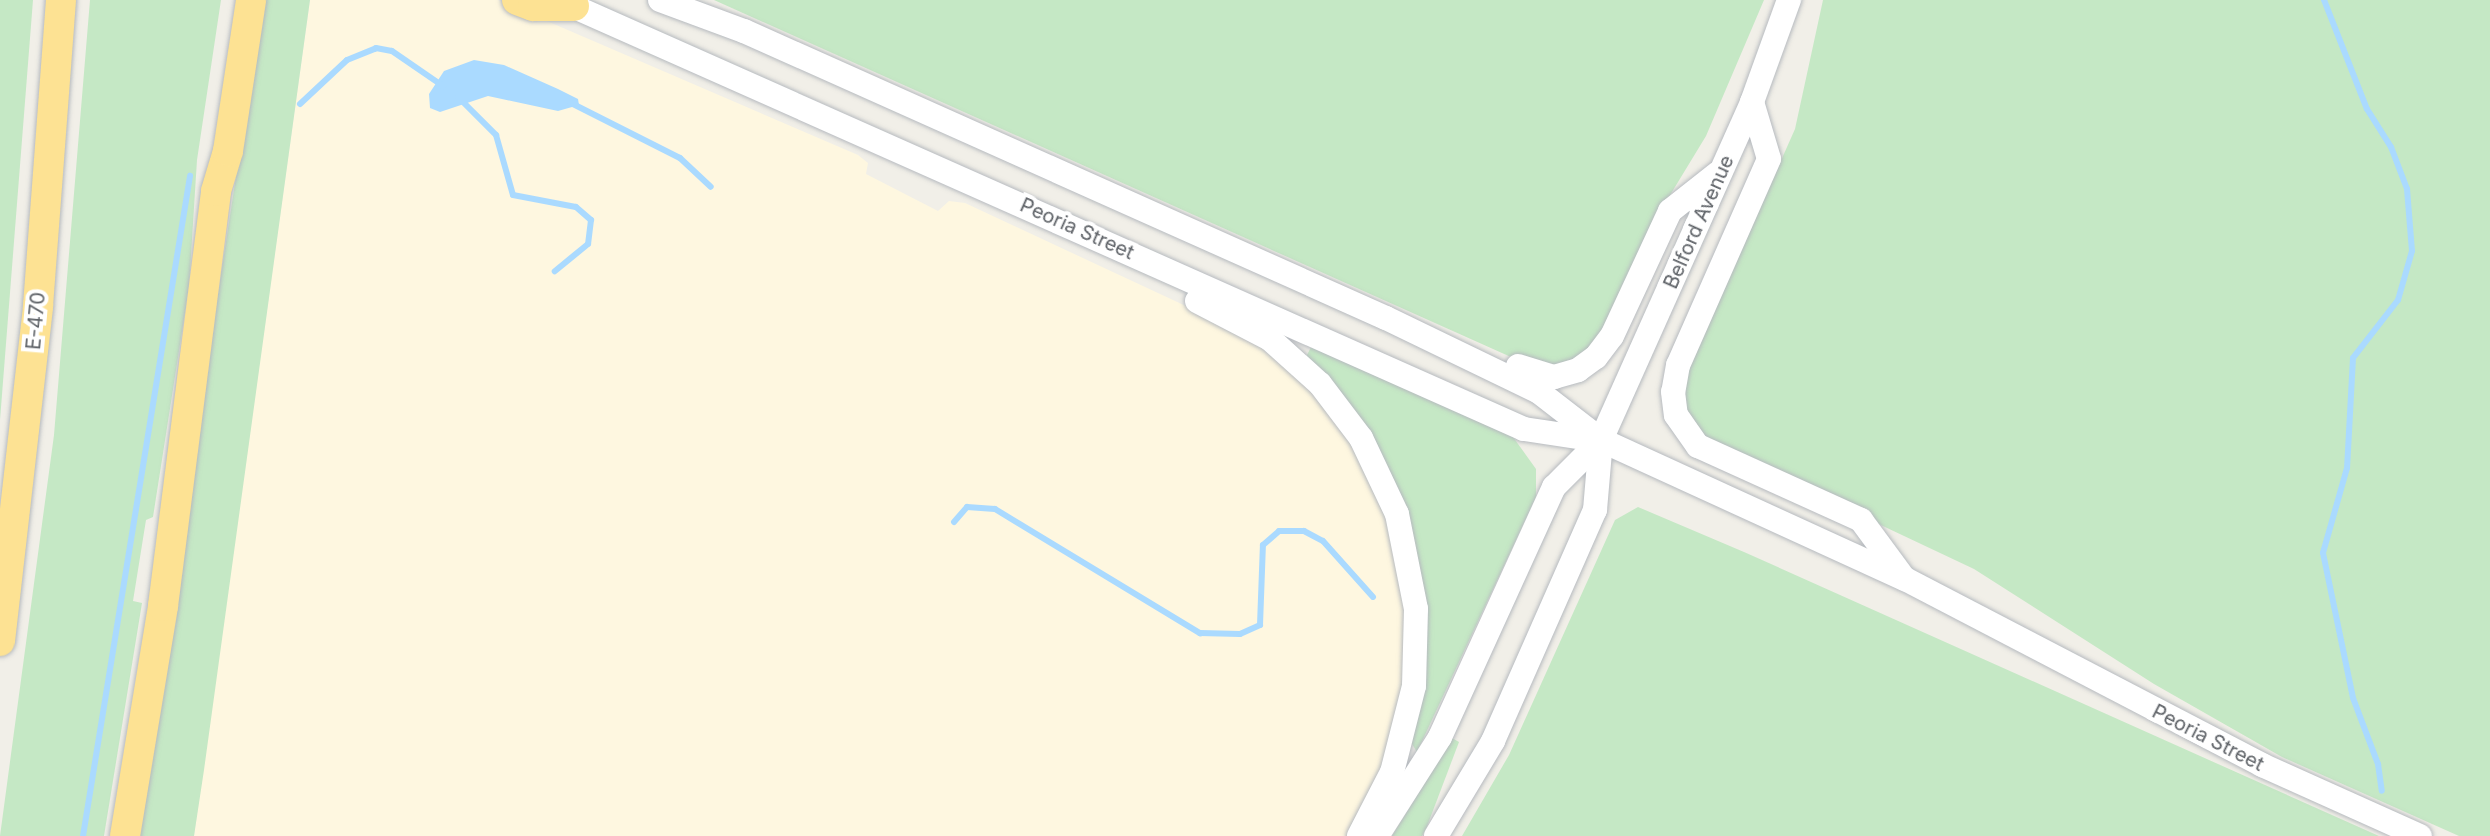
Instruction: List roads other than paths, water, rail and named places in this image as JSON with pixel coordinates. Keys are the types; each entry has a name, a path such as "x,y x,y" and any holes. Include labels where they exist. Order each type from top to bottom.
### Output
{"highway":[{"name":"E-470","path":"0,641 38,306 61,0"},
{"path":"216,191 212,151 234,0"},
{"path":"114,836 191,328 201,297 216,191 228,151 251,0"},
{"path":"517,0 533,6 566,3"},
{"path":"125,836 163,606 202,329 201,297"}],"main road":[{"name":"Peoria Street","path":"660,0 744,31 1386,318 1539,392 1601,440 1905,579 2262,765 2420,836"},
{"name":"Belford Avenue","path":"1436,836 1493,741 1595,510 1601,440 1752,102 1789,0"},
{"name":"Peoria Street","path":"566,3 1524,429 1601,440"},
{"path":"1752,102 1769,159 1678,365 1673,392 1676,415 1698,446 1861,520 1905,579"},
{"path":"1386,318 1424,323 1540,376 1578,370 1612,336 1670,211 1722,169"},
{"path":"1091,235 1116,263 1234,318 1289,354 1339,407 1388,490 1409,560 1417,653 1400,751 1359,836"},
{"name":"Belford Avenue","path":"1377,836 1440,737 1554,487 1601,440"}],"water":[{"path":"474,60 504,65 578,99 579,105 558,111 488,96 440,112 430,108 429,94 444,71"}],"waterway":[{"path":"2324,0 2367,109 2391,147 2407,189 2412,251 2398,300 2353,358 2347,468 2323,553 2353,698 2378,764 2382,791"},
{"path":"300,104 347,60 376,48 392,51 443,86"},
{"path":"458,97 496,135 513,195 576,207 591,220 588,244 555,271"},
{"path":"571,103 680,158 711,187"},
{"path":"83,836 190,176"},
{"path":"954,522 967,507 995,509 1200,633 1240,634 1260,625 1263,545 1279,531 1304,531 1323,541 1373,597"}]}
